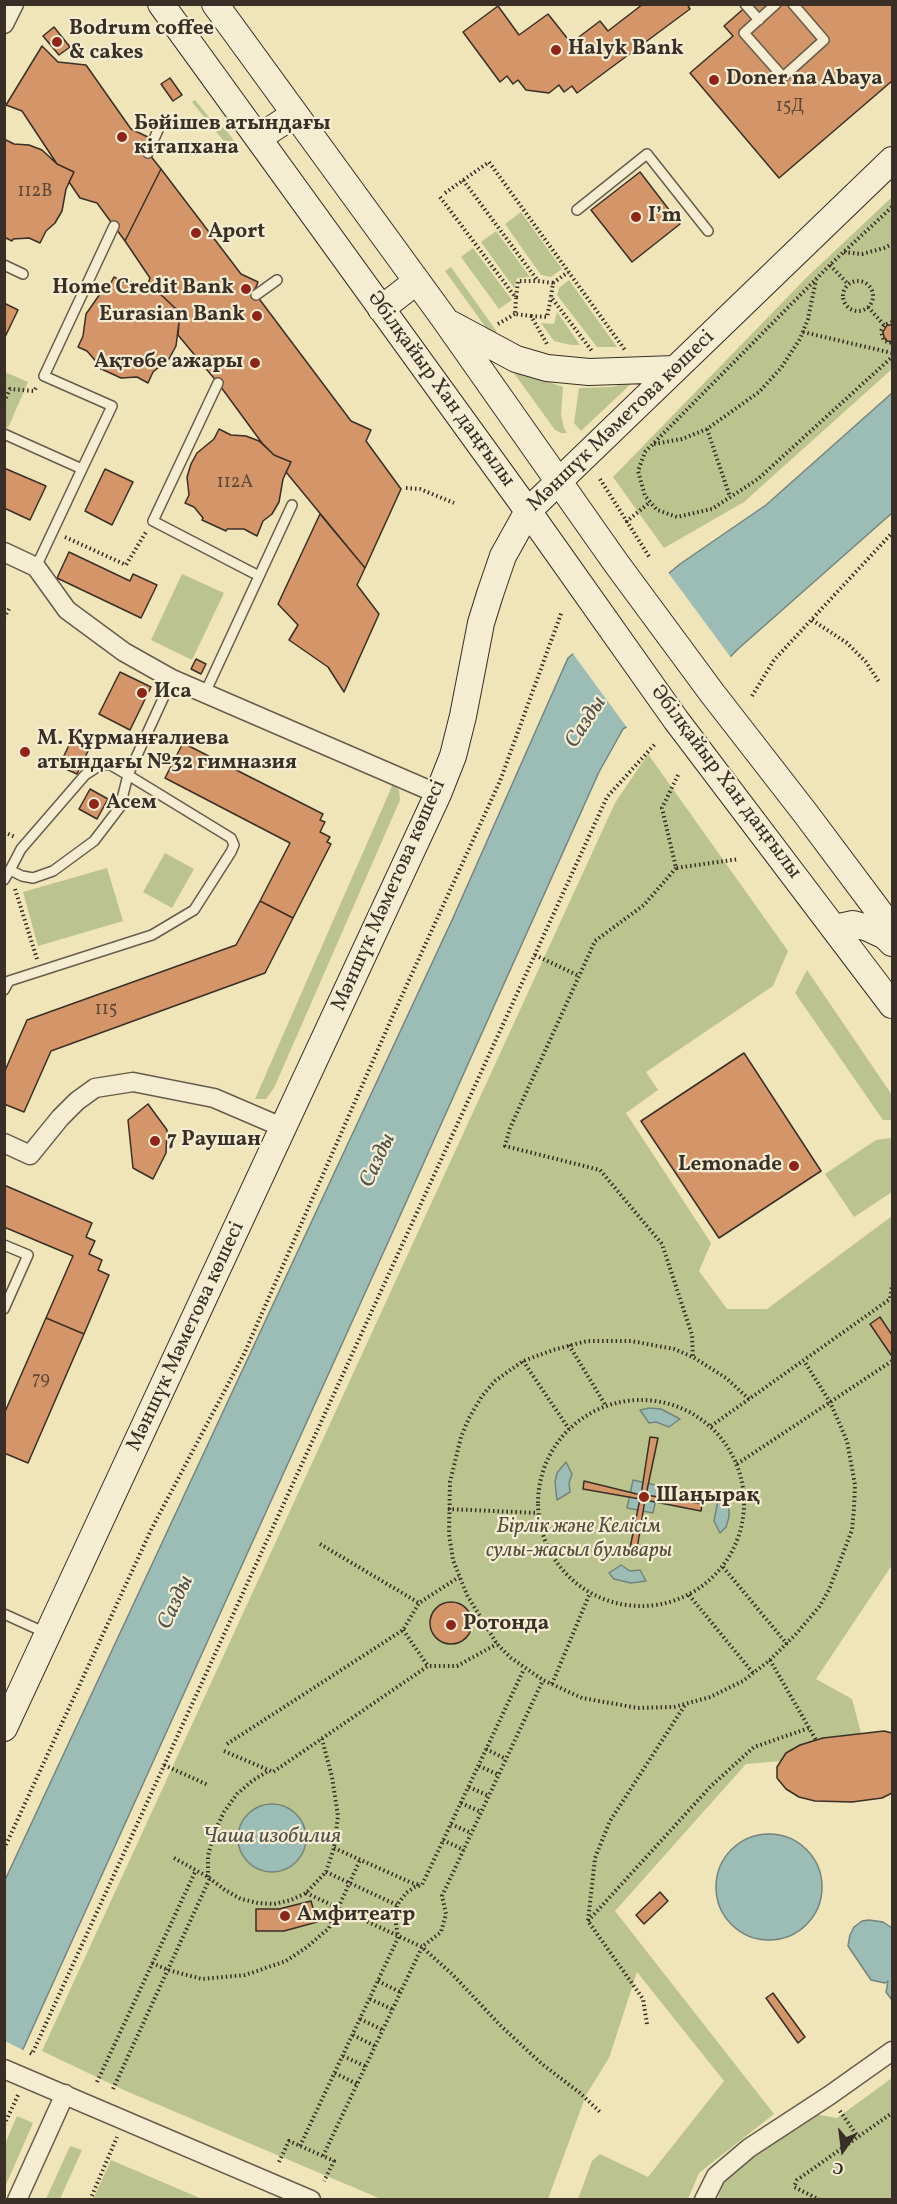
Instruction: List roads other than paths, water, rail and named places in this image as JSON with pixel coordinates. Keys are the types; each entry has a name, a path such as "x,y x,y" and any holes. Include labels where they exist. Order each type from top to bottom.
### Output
{"main road":[{"name":"Әбілқайыр Хан даңғылы","path":"161,4 528,511 676,720 892,1005"},
{"name":"Әбілқайыр Хан даңғылы","path":"215,4 447,322 625,575 892,928"},
{"path":"258,138 295,114"},
{"name":"Мәншүк Мәметова көшесі","path":"4,1728 438,794 453,756 481,623 490,594 503,556 528,511 892,160"},
{"path":"381,309 417,282"},
{"path":"447,322 516,359 547,368 589,372 675,369"},
{"path":"835,928 853,924 885,936 892,943"}],"street":[{"path":"4,24 14,4"},
{"path":"4,552 36,567 67,610 124,652 172,679 438,794"},
{"path":"4,1143 30,1155 77,1101 95,1089 133,1082 214,1098 284,1128"},
{"path":"704,2199 716,2176 749,2148 892,2051"},
{"path":"17,2074 311,2199"},
{"path":"17,2199 65,2094"}],"lane":[{"path":"745,4 759,20"},
{"path":"776,4 744,33 783,77 824,40 793,4"},
{"path":"148,153 161,123"},
{"path":"577,210 646,154 708,231"},
{"path":"36,567 112,406 44,376 114,226"},
{"path":"4,265 23,274"},
{"path":"256,294 277,280"},
{"path":"218,383 153,521 259,576"},
{"path":"4,434 82,469"},
{"path":"205,693 292,505"},
{"path":"10,870 33,878 53,871 93,841 120,807 128,775 172,679"},
{"path":"4,880 26,842 85,775 99,766 109,764 231,838 234,845 194,910 152,935 9,981 4,990"},
{"path":"4,1245 28,1255 4,1309"},
{"path":"4,1614 48,1634"}],"water":[{"name":"Сазды","path":"892,393 892,513 719,668 623,729 599,772 5,2089 5,1880 453,918 568,658 680,564 766,505"},
{"path":"661,1409 680,1419 669,1427 656,1422 649,1423 640,1410"},
{"path":"566,1462 572,1474 569,1483 570,1492 557,1500 555,1482 557,1473"},
{"path":"633,1480 659,1486 653,1513 627,1508"},
{"path":"729,1494 729,1517 726,1527 720,1533 714,1521 718,1500"},
{"path":"621,1565 630,1571 640,1570 646,1581 631,1583 614,1579 609,1573"},
{"name":"Чаша изобилия","path":"272,1804 285,1806 296,1814 304,1825 306,1838 304,1851 296,1862 285,1870 272,1872 259,1870 248,1862 240,1851 238,1838 240,1825 248,1814 259,1806"},
{"path":"769,1834 789,1838 807,1849 818,1867 822,1887 818,1907 807,1925 789,1936 769,1940 749,1936 731,1925 720,1907 716,1887 720,1867 731,1849 749,1838"},
{"path":"862,1921 883,1922 892,1928 892,2000 886,1992 888,1981 885,1983 871,1980 848,1946 854,1927"}],"place":[{"name":"Bodrum coffee & cakes","path":"57,42"},
{"name":"Halyk Bank","path":"556,50"},
{"name":"Doner na Abaya","path":"714,80"},
{"name":"Бәйішев атындағы кітапхана","path":"122,137"},
{"name":"I’m","path":"636,217"},
{"name":"Aport","path":"196,233"},
{"name":"Home Credit Bank","path":"246,289"},
{"name":"Eurasian Bank","path":"257,316"},
{"name":"Ақтөбе ажары","path":"255,363"},
{"name":"Иса","path":"142,693"},
{"name":"М. Құрманғалиева атындағы №32 гимназия","path":"25,752"},
{"name":"Асем","path":"94,804"},
{"name":"7 Раушан","path":"155,1141"},
{"name":"Lemonade","path":"794,1166"},
{"name":"Шаңырақ","path":"644,1497"},
{"name":"Ротонда","path":"451,1625"},
{"name":"Амфитеатр","path":"285,1916"}],"park label":[{"name":"Бірлік және Келісім сулы-жасыл бульвары","path":"579,1540"}]}
